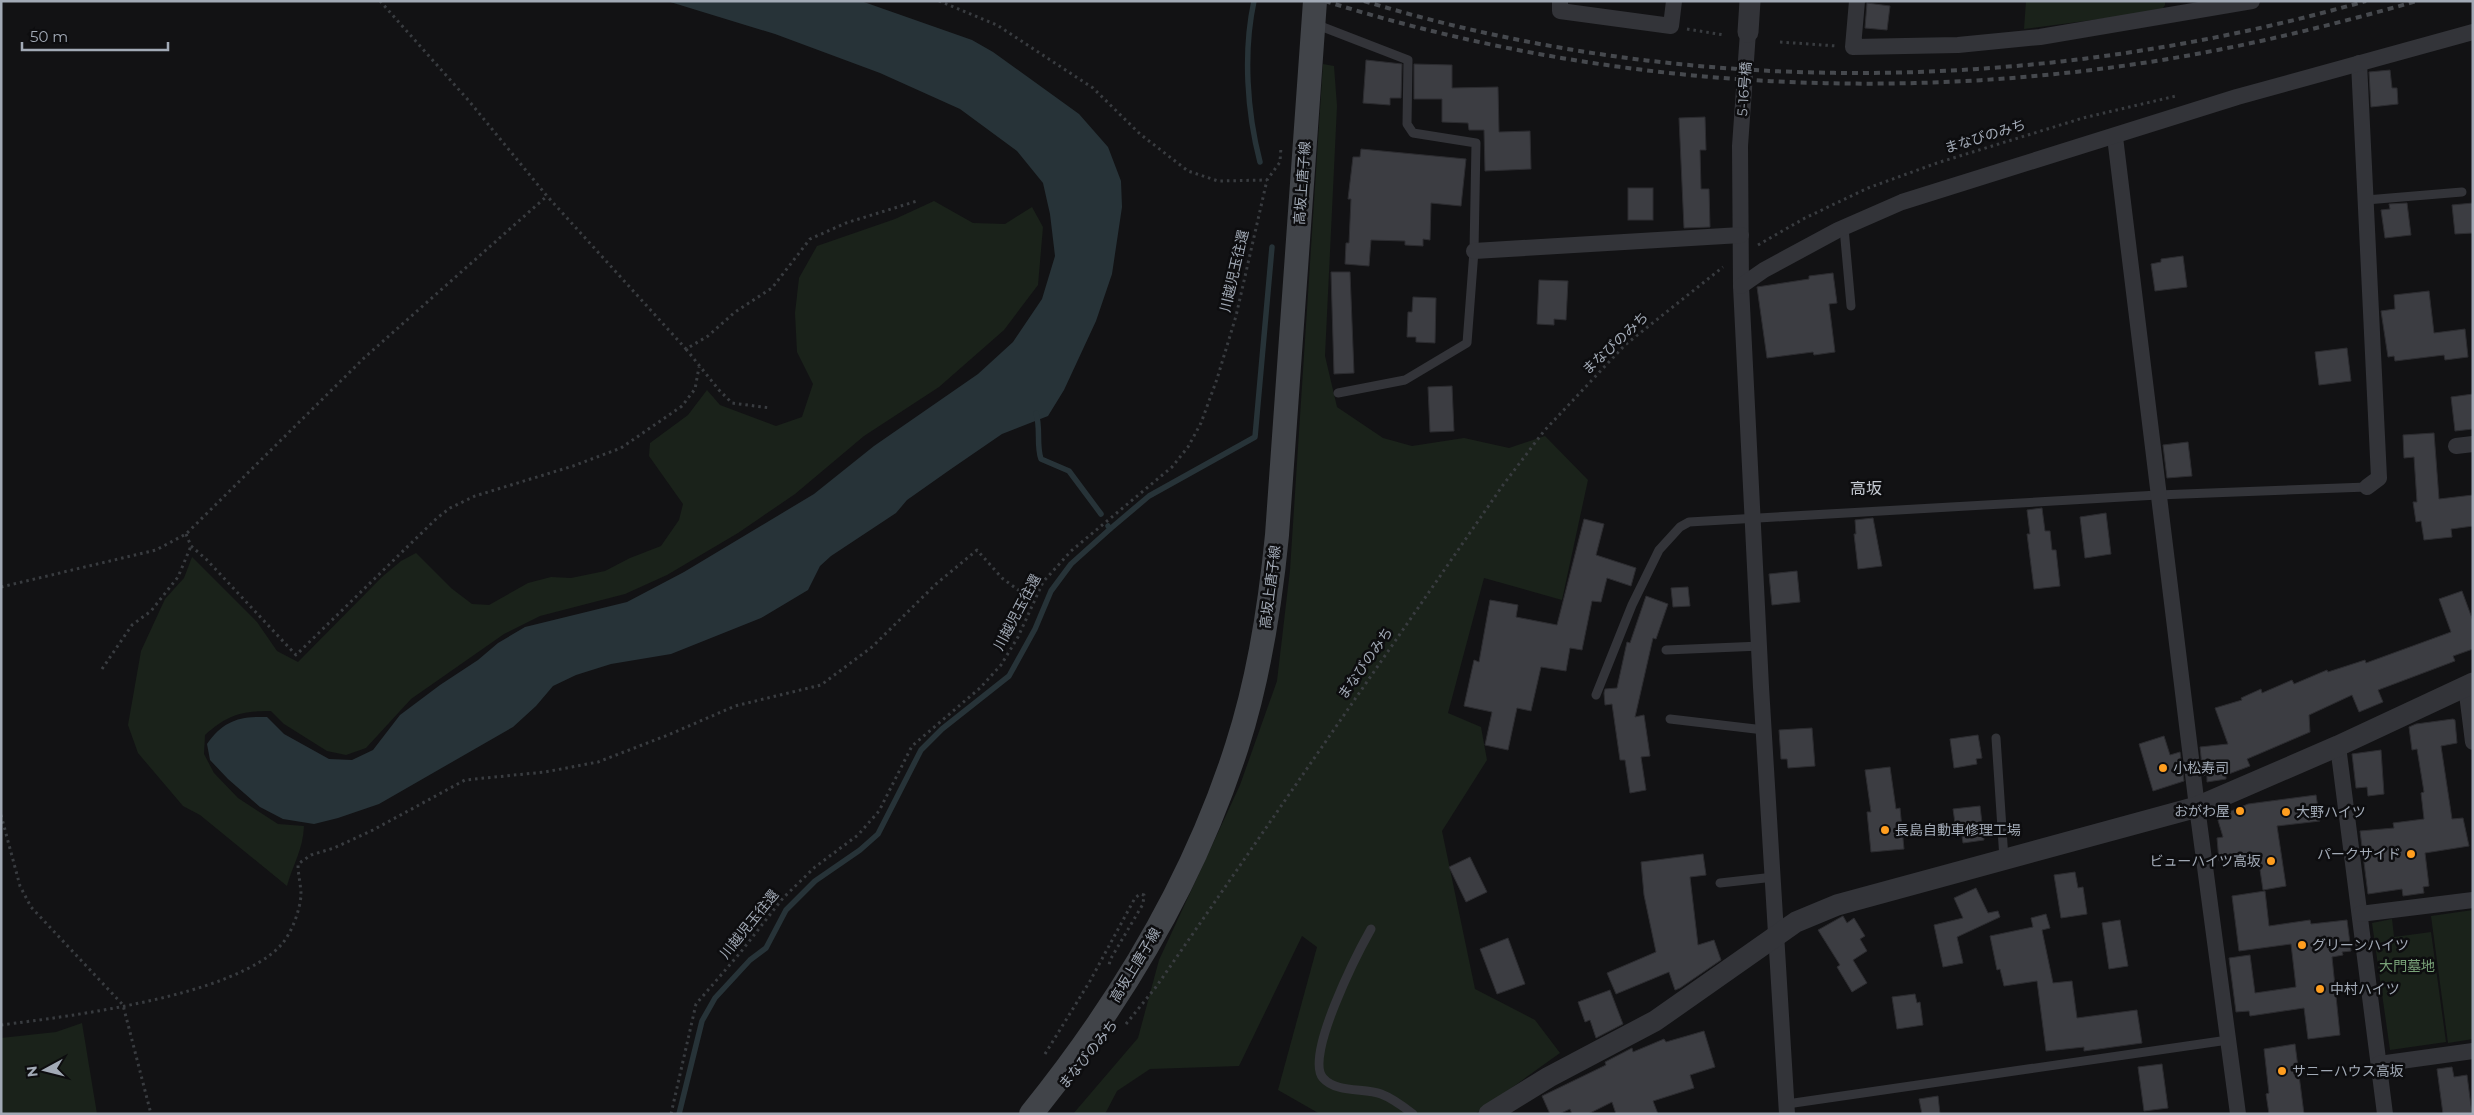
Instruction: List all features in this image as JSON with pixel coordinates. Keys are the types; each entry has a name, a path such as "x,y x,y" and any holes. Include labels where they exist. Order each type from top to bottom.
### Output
{"main road":[{"name":"高坂上唐子線","path":"1031,1114 1100,1023 1141,957 1172,900 1199,844 1225,781 1255,680 1268,611 1277,535 1314,12"}],"street":[{"path":"1560,1 1560,11 1671,26 1674,1"},
{"path":"1748,32 1750,1"},
{"path":"1857,1 1853,46 1967,44 2040,37 2174,8 2252,1"},
{"name":"5-16号橋","path":"1748,32 1740,146 1741,286 1764,730 1787,1109"},
{"path":"1741,286 1764,270 1844,228 1902,202 2115,137 2236,97 2473,32"},
{"path":"2360,63 2379,478 2367,487"},
{"path":"2115,137 2197,807 2238,1114"},
{"path":"1474,250 1741,235"},
{"path":"2456,446 2473,444"},
{"path":"1489,1114 1549,1077 1655,1021 1796,922 1837,905 2197,807 2338,746 2469,684 2473,742"},
{"path":"2338,746 2385,1114"},
{"path":"2360,914 2473,900"},
{"path":"2379,1064 2473,1051"}],"lane":[{"path":"1314,12 1408,60 1407,124 1413,132 1476,143 1474,250 1467,343 1405,380 1338,393"},
{"path":"2366,200 2462,192"},
{"path":"1844,228 1851,306"},
{"path":"1596,695 1636,597 1659,550 1675,532 1689,522 1754,516 2158,495 2367,487"},
{"path":"1666,650 1761,646"},
{"path":"1670,720 1764,730"},
{"path":"1996,738 2004,859"},
{"path":"1720,882 1774,877"},
{"path":"1370,929 1352,963 1330,1016 1318,1067 1323,1078 1337,1086 1381,1094 1413,1114"},
{"path":"1787,1109 2228,1040"}],"path":[{"path":"380,1 469,101 547,196 686,349 699,367 732,403 770,408"},
{"path":"939,1 997,25 1093,88 1140,134 1188,171 1218,181 1267,180"},
{"path":"1671,26 1724,35"},
{"path":"1780,42 1853,46"},
{"name":"まなびのみち","path":"1749,249 1805,218 1868,188 1937,163 2083,118 2178,95"},
{"name":"川越児玉往還","path":"671,1114 696,1004 783,898 815,866 858,835 879,811 912,746 980,688 1001,665 1018,637 1043,582 1071,551 1172,467 1188,447 1201,423 1220,370 1236,316 1267,180 1280,162"},
{"path":"1,587 156,550 186,534 364,358 547,196"},
{"path":"686,349 708,336 735,312 772,288 810,239 846,223 917,201"},
{"name":"まなびのみち","path":"1120,1032 1156,987 1405,624 1503,485 1544,431 1625,345 1725,266"},
{"path":"186,534 191,546 206,559 296,655 437,518 450,508 475,496 573,466 621,448 682,406 695,389 699,367"},
{"path":"102,669 132,626 151,611 178,577 191,546"},
{"path":"1,1025 123,1005 220,982 240,974 282,943 297,915 301,894 298,864 311,855 334,848 373,830 465,780 546,772 598,762 735,706 821,685 872,647 936,584 976,550 1002,578 1033,601"},
{"path":"1,815 20,886 30,907 123,1005 151,1114"},
{"path":"1045,1054 1140,894 1144,895 1143,904"}],"green space":[{"path":"2026,1 2165,1 2165,5 2161,11 2024,29"},
{"path":"1323,64 1334,66 1337,106 1325,356 1337,407 1383,438 1412,446 1464,438 1509,448 1545,436 1588,480 1562,600 1484,578 1448,713 1481,727 1487,760 1442,831 1475,989 1535,1020 1560,1053 1475,1114 1320,1114 1278,1090 1317,947 1302,936 1239,1066 1150,1069 1117,1091 1105,1114 1073,1114 1138,1038 1159,960 1240,785 1277,681 1290,570"},
{"path":"934,201 973,223 1005,224 1032,207 1043,227 1038,285 1004,330 939,387 864,436 795,494 738,533 667,575 625,594 540,616 504,634 411,699 366,748 346,755 327,751 284,724 271,711 243,713 220,723 205,735 204,754 214,773 238,798 278,824 304,826 300,850 287,886 200,815 183,806 138,753 128,725 141,651 165,599 184,578 192,557 257,622 277,651 298,662 382,577 401,561 416,553 451,588 472,604 489,605 528,583 551,577 571,578 605,571 630,558 661,546 679,520 683,504 649,456 650,443 688,415 707,390 720,405 776,426 802,417 813,384 797,352 795,313 799,278 817,246 895,219"},
{"path":"2473,910 2473,1039 2448,1043 2431,916"},
{"name":"大門墓地","path":"2392,919 2394,937 2431,932 2446,1042 2390,1050 2372,923"},
{"path":"82,1023 97,1114 1,1114 1,1038 56,1032"}],"shaded area":[{"path":"667,1 861,1 972,40 993,52 1079,114 1108,147 1121,181 1122,207 1112,274 1096,321 1064,390 1048,416 1002,434 951,469 907,500 896,513 831,556 820,566 808,590 761,618 671,654 611,664 576,675 553,686 536,706 513,727 379,804 314,824 283,819 260,807 228,779 210,760 207,744 226,725 240,719 267,717 284,734 329,759 352,760 373,750 400,715 478,660 498,643 525,627 627,602 684,572 814,494 874,446 978,374 1013,342 1042,299 1055,256 1050,214 1043,183 1017,151 960,109 880,73 775,34"}],"building":[{"path":"1867,3 1890,6 1887,30 1865,28"},
{"path":"1366,60 1402,64 1401,98 1390,98 1390,105 1363,103"},
{"path":"1414,64 1452,65 1452,88 1498,87 1499,132 1530,131 1531,169 1485,171 1484,130 1469,130 1468,123 1442,122 1442,99 1414,99"},
{"path":"2390,70 2392,88 2397,88 2398,104 2371,107 2369,72"},
{"path":"1705,117 1706,150 1700,150 1701,189 1709,189 1710,227 1684,228 1679,118"},
{"path":"1361,149 1466,159 1461,206 1431,203 1430,240 1423,239 1423,246 1405,245 1405,241 1371,240 1369,266 1345,264 1346,243 1349,243 1351,199 1348,199 1353,157 1360,157"},
{"path":"1628,188 1653,188 1653,220 1628,220"},
{"path":"2407,203 2411,235 2385,238 2381,210 2390,209 2389,204"},
{"path":"2473,203 2473,233 2455,234 2452,205"},
{"path":"2183,256 2187,287 2155,291 2151,264 2161,262 2161,259"},
{"path":"1331,272 1350,272 1354,373 1334,374"},
{"path":"1833,273 1837,303 1829,304 1835,352 1814,355 1813,352 1767,358 1757,287 1809,279 1809,276"},
{"path":"1539,280 1568,281 1566,320 1554,319 1554,325 1537,324"},
{"path":"2429,291 2434,333 2465,329 2468,357 2445,360 2444,355 2395,361 2394,356 2388,357 2381,311 2395,309 2394,295"},
{"path":"1413,297 1436,298 1435,343 1416,342 1416,337 1407,337 1408,312 1412,312"},
{"path":"2347,348 2351,381 2319,385 2315,352"},
{"path":"1452,386 1454,431 1430,432 1428,387"},
{"path":"2473,394 2473,429 2455,431 2451,397"},
{"path":"2434,433 2439,499 2473,495 2473,526 2451,529 2452,537 2424,540 2421,521 2416,522 2413,502 2417,502 2414,457 2404,458 2403,435"},
{"path":"2188,442 2192,476 2167,478 2163,445"},
{"path":"2042,508 2045,531 2050,531 2052,550 2056,550 2060,586 2034,589 2027,534 2030,534 2027,510"},
{"path":"2106,513 2111,554 2085,558 2080,517"},
{"path":"1873,518 1882,566 1858,569 1854,534 1856,534 1855,520"},
{"path":"1584,519 1604,524 1596,555 1636,568 1631,586 1607,578 1601,602 1592,601 1582,650 1570,648 1566,671 1541,667 1531,711 1517,708 1508,750 1485,745 1492,712 1464,706 1474,660 1479,662 1490,600 1518,605 1516,617 1557,625"},
{"path":"1797,571 1800,602 1772,605 1769,574"},
{"path":"1688,587 1690,606 1673,607 1671,588"},
{"path":"2462,591 2473,621 2473,649 2453,656 2455,661 2378,690 2383,702 2359,712 2352,695 2309,715 2310,732 2247,759 2250,766 2226,775 2226,779 2207,782 2207,774 2203,776 2200,747 2228,744 2215,708 2242,700 2241,698 2261,689 2262,693 2292,680 2294,684 2327,670 2328,672 2365,660 2366,663 2451,632 2439,599"},
{"path":"1646,596 1668,604 1656,639 1653,638 1635,717 1644,715 1650,756 1641,757 1646,790 1630,793 1625,760 1620,760 1612,704 1605,705 1604,693 1605,689 1617,688 1627,642 1630,643"},
{"path":"2455,720 2457,743 2441,746 2452,819 2463,818 2469,846 2425,853 2429,886 2423,887 2424,893 2403,896 2402,889 2368,894 2360,831 2394,828 2393,823 2424,819 2421,793 2424,792 2417,749 2412,750 2409,727 2416,724"},
{"path":"1812,728 1815,766 1788,768 1787,759 1781,759 1779,730"},
{"path":"1978,735 1982,758 1976,759 1977,764 1954,768 1950,739"},
{"name":"小松寿司","path":"2164,736 2170,755 2180,752 2184,781 2153,791 2139,744"},
{"path":"2381,750 2384,794 2368,796 2367,787 2356,788 2352,754"},
{"path":"1890,767 1896,809 1900,808 1904,849 1871,852 1867,812 1871,812 1865,770"},
{"path":"2316,795 2320,821 2277,826 2286,886 2263,890 2258,856 2219,861 2217,838 2223,837 2217,817 2248,804"},
{"path":"1980,806 1984,840 1963,843 1961,829 1956,830 1953,809"},
{"path":"1703,854 1706,875 1690,877 1698,945 1714,940 1721,960 1675,990 1669,972 1616,994 1607,973 1656,952 1644,895 1641,862"},
{"path":"1470,857 1487,892 1466,902 1449,867"},
{"path":"2075,872 2078,888 2083,887 2087,914 2061,918 2054,875"},
{"path":"1976,888 1988,913 1998,911 2000,917 1957,937 1963,963 1943,967 1934,925 1963,918 1954,898"},
{"path":"2265,891 2269,926 2310,920 2311,924 2347,920 2351,951 2342,952 2343,955 2332,957 2340,1035 2308,1039 2304,1008 2250,1016 2249,1011 2236,1012 2229,958 2250,955 2255,993 2296,987 2291,944 2239,951 2232,896"},
{"path":"2046,914 2050,928 2042,930 2053,983 2072,981 2077,1018 2137,1010 2142,1043 2084,1051 2084,1047 2046,1051 2037,981 2004,986 2000,969 1997,970 1990,936 2033,927 2031,918"},
{"path":"1843,916 1847,923 1854,918 1865,936 1860,939 1867,951 1853,960 1867,983 1852,992 1837,967 1840,965 1818,930"},
{"path":"2120,920 2128,966 2109,969 2102,923"},
{"path":"1508,938 1525,984 1497,994 1480,949"},
{"path":"1610,990 1623,1024 1596,1038 1590,1020 1585,1022 1578,1002"},
{"path":"1915,994 1917,1003 1920,1002 1923,1025 1897,1029 1892,997"},
{"path":"1704,1031 1715,1067 1690,1075 1694,1088 1653,1101 1658,1114 1616,1114 1612,1102 1588,1114 1572,1114 1570,1109 1559,1114 1550,1114 1542,1096 1606,1065 1605,1062 1632,1048 1633,1052 1664,1039 1666,1042"},
{"name":"サニーハウス高坂","path":"2295,1044 2304,1114 2269,1114 2266,1094 2269,1093 2264,1049"},
{"path":"2162,1064 2168,1108 2144,1111 2138,1067"},
{"path":"2452,1067 2454,1077 2467,1075 2472,1114 2443,1114 2437,1069"},
{"path":"1938,1096 1940,1114 1922,1114 1919,1099"}],"waterway":[{"path":"1254,1 1248,41 1248,82 1249,103 1260,162"},
{"path":"1110,529 1149,496 1255,437 1272,247"},
{"path":"1036,413 1041,459 1069,471 1101,514"},
{"path":"679,1114 702,1021 715,998 750,960 766,948 786,910 815,881 860,850 878,834 921,750 942,729 1009,676 1035,629 1051,591 1071,564 1110,529 1108,526"}],"railway":[{"path":"1325,1 1427,30 1530,52 1635,69 1740,79 1846,84 1951,82 2057,74 2162,60 2290,34 2417,1"},
{"path":"1364,1 1487,33 1612,56 1738,69 1865,73 1991,68 2118,54 2243,32 2366,1"}],"place":[{"name":"小松寿司","path":"2163,768"},
{"name":"おがわ屋","path":"2240,811"},
{"name":"大野ハイツ","path":"2286,812"},
{"name":"長島自動車修理工場","path":"1885,830"},
{"name":"パークサイド","path":"2411,854"},
{"name":"ビューハイツ高坂","path":"2271,861"},
{"name":"グリーンハイツ","path":"2302,945"},
{"name":"中村ハイツ","path":"2320,989"},
{"name":"サニーハウス高坂","path":"2282,1071"}],"district":[{"name":"高坂","path":"1866,488"}]}
